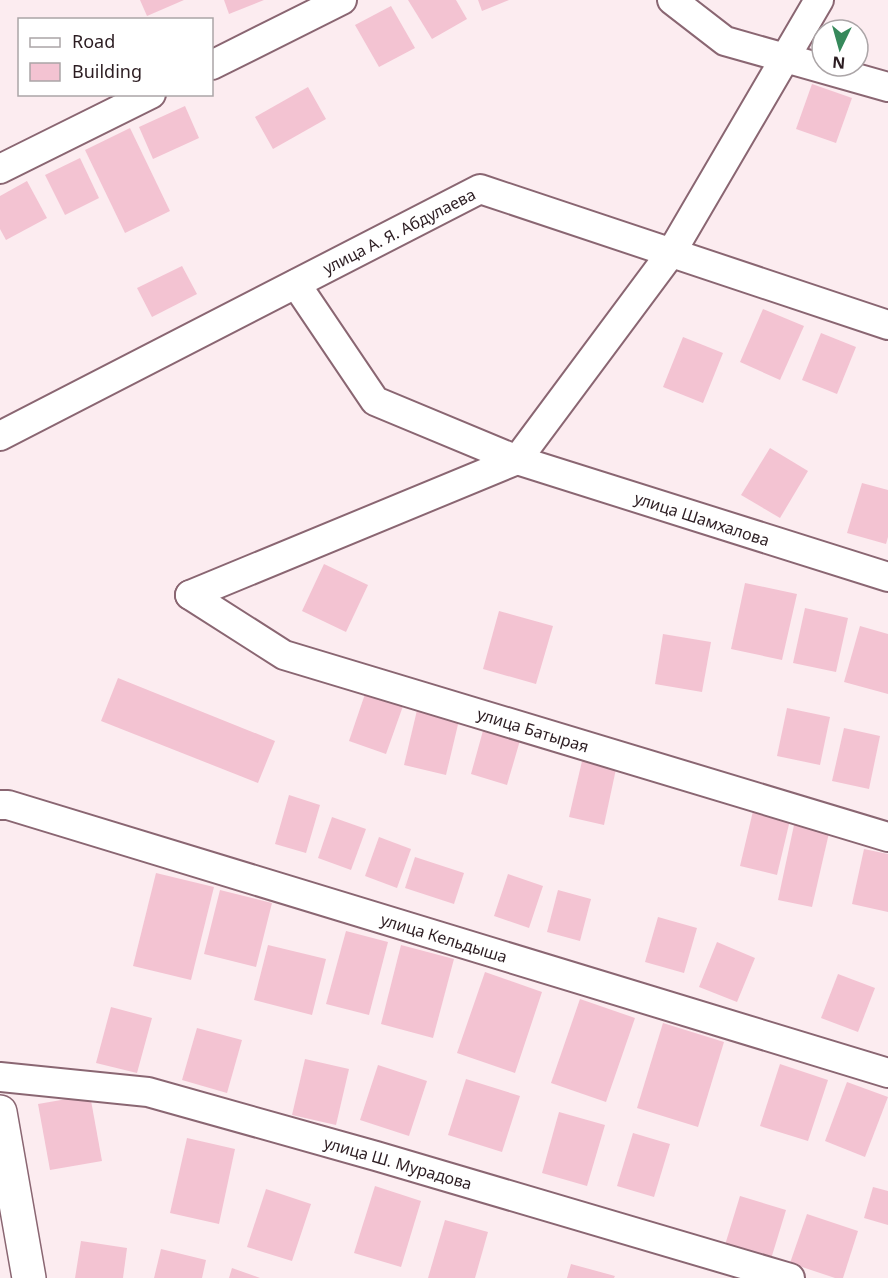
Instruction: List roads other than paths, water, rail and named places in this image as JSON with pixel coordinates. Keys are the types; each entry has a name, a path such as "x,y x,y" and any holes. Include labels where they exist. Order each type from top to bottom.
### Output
{"main road":[{"path":"0,1112 10,1222 28,1278"}],"street":[{"path":"213,64 342,0"},
{"path":"672,0 725,41 888,87"},
{"path":"517,460 671,253 819,0"},
{"path":"0,169 147,96"},
{"name":"улица А. Я. Абдулаева","path":"0,436 480,189 888,325"},
{"name":"улица Шамхалова","path":"296,284 375,401 517,460 888,577"},
{"name":"улица Батырая","path":"517,460 190,595 284,655 888,837"},
{"name":"улица Кельдыша","path":"0,805 8,805 888,1073"},
{"name":"улица Ш. Мурадова","path":"0,1077 148,1092 376,1156 790,1278"}]}
